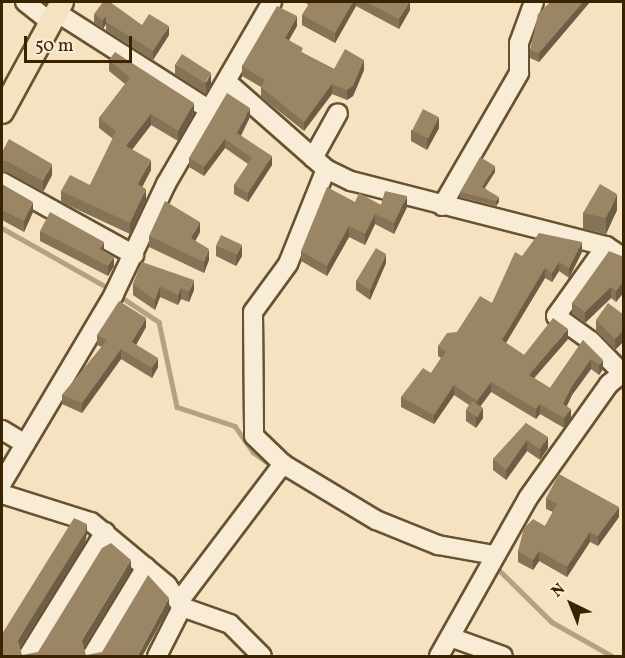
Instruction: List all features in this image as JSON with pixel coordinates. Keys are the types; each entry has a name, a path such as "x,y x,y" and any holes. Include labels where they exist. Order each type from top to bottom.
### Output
{"main road":[{"path":"2,112 56,12"}],"street":[{"path":"25,2 56,12 210,110"},
{"path":"2,483 134,255 210,110 272,2"},
{"path":"442,206 519,73 519,43 534,2"},
{"path":"226,82 320,163 442,206 606,246 624,258"},
{"path":"338,113 288,264 253,312 251,425 259,445 283,464 396,529 494,555"},
{"path":"2,182 134,255"},
{"path":"439,657 494,555 528,498 623,373 591,341 556,316 606,246"},
{"path":"2,430 25,444"},
{"path":"157,657 181,603 283,464"},
{"path":"2,494 66,510 105,532 146,567 181,603 230,624 262,657"},
{"path":"28,657 105,532"},
{"path":"92,657 146,567"},
{"path":"450,637 503,657"}],"building":[{"path":"103,2 110,2 142,25 149,14 169,26 153,51 106,22 106,16 103,20 94,14"},
{"path":"310,2 353,2 335,33 302,15"},
{"path":"367,2 410,2 399,19"},
{"path":"550,2 583,2 539,53 530,50 538,14"},
{"path":"277,6 297,16 285,38 303,48 301,52 334,69 345,49 364,60 353,86 347,90 332,84 304,122 261,87 265,80 242,66"},
{"path":"115,52 194,103 178,131 151,114 126,146 151,160 138,184 146,189 130,223 61,191 70,175 90,185 116,131 99,118 130,78 109,60"},
{"path":"182,54 211,73 205,83 175,64"},
{"path":"227,93 250,108 237,133 272,156 248,193 234,185 252,158 225,139 204,167 189,158"},
{"path":"423,109 439,117 428,139 412,130"},
{"path":"9,139 52,164 43,181 7,161 2,161 2,152"},
{"path":"480,157 495,166 482,187 499,197 496,201 460,192"},
{"path":"2,184 33,202 24,221 2,210"},
{"path":"600,184 617,194 606,218 583,213"},
{"path":"327,187 355,202 359,193 381,205 385,191 407,196 394,223 375,214 365,234 349,226 327,266 301,251"},
{"path":"165,201 200,222 191,238 209,249 204,262 149,236"},
{"path":"50,212 104,242 100,249 114,257 108,266 40,231"},
{"path":"539,233 582,242 569,268 559,262 552,273 545,268 502,340 524,355 553,318 568,329 529,375 550,388 583,340 603,360 599,365 591,359 572,386 563,404 571,409 564,418 540,404 536,409 491,382 477,401 454,385 434,415 401,397 423,368 431,373 446,352 438,346 447,333 457,332 480,296 492,303 515,252 522,256"},
{"path":"221,235 242,245 237,255 216,245"},
{"path":"376,248 386,254 370,290 356,281"},
{"path":"609,251 624,257 624,281 616,291 611,287 585,312 572,303"},
{"path":"142,262 194,280 189,292 181,288 178,295 160,286 155,300 133,284"},
{"path":"119,301 146,318 132,342 158,358 152,368 121,349 82,403 62,395 107,340 97,335"},
{"path":"608,303 624,315 624,330 615,339 596,320"},
{"path":"472,401 483,408 477,417 466,410"},
{"path":"526,423 548,437 540,449 527,440 506,470 493,459"},
{"path":"559,474 619,507 598,536 590,532 567,567 539,551 533,560 518,551 524,528 533,519 545,526 557,504 546,498"},
{"path":"74,518 87,524 85,533 18,640 22,655 38,652 102,548 111,543 131,560 82,640 86,655 102,652 148,575 169,598 137,657 2,657 2,634"}],"waterway":[{"path":"2,228 112,290"},
{"path":"118,295 159,322 177,407 235,426 253,452 276,469"},
{"path":"495,566 552,622 612,656"}]}
